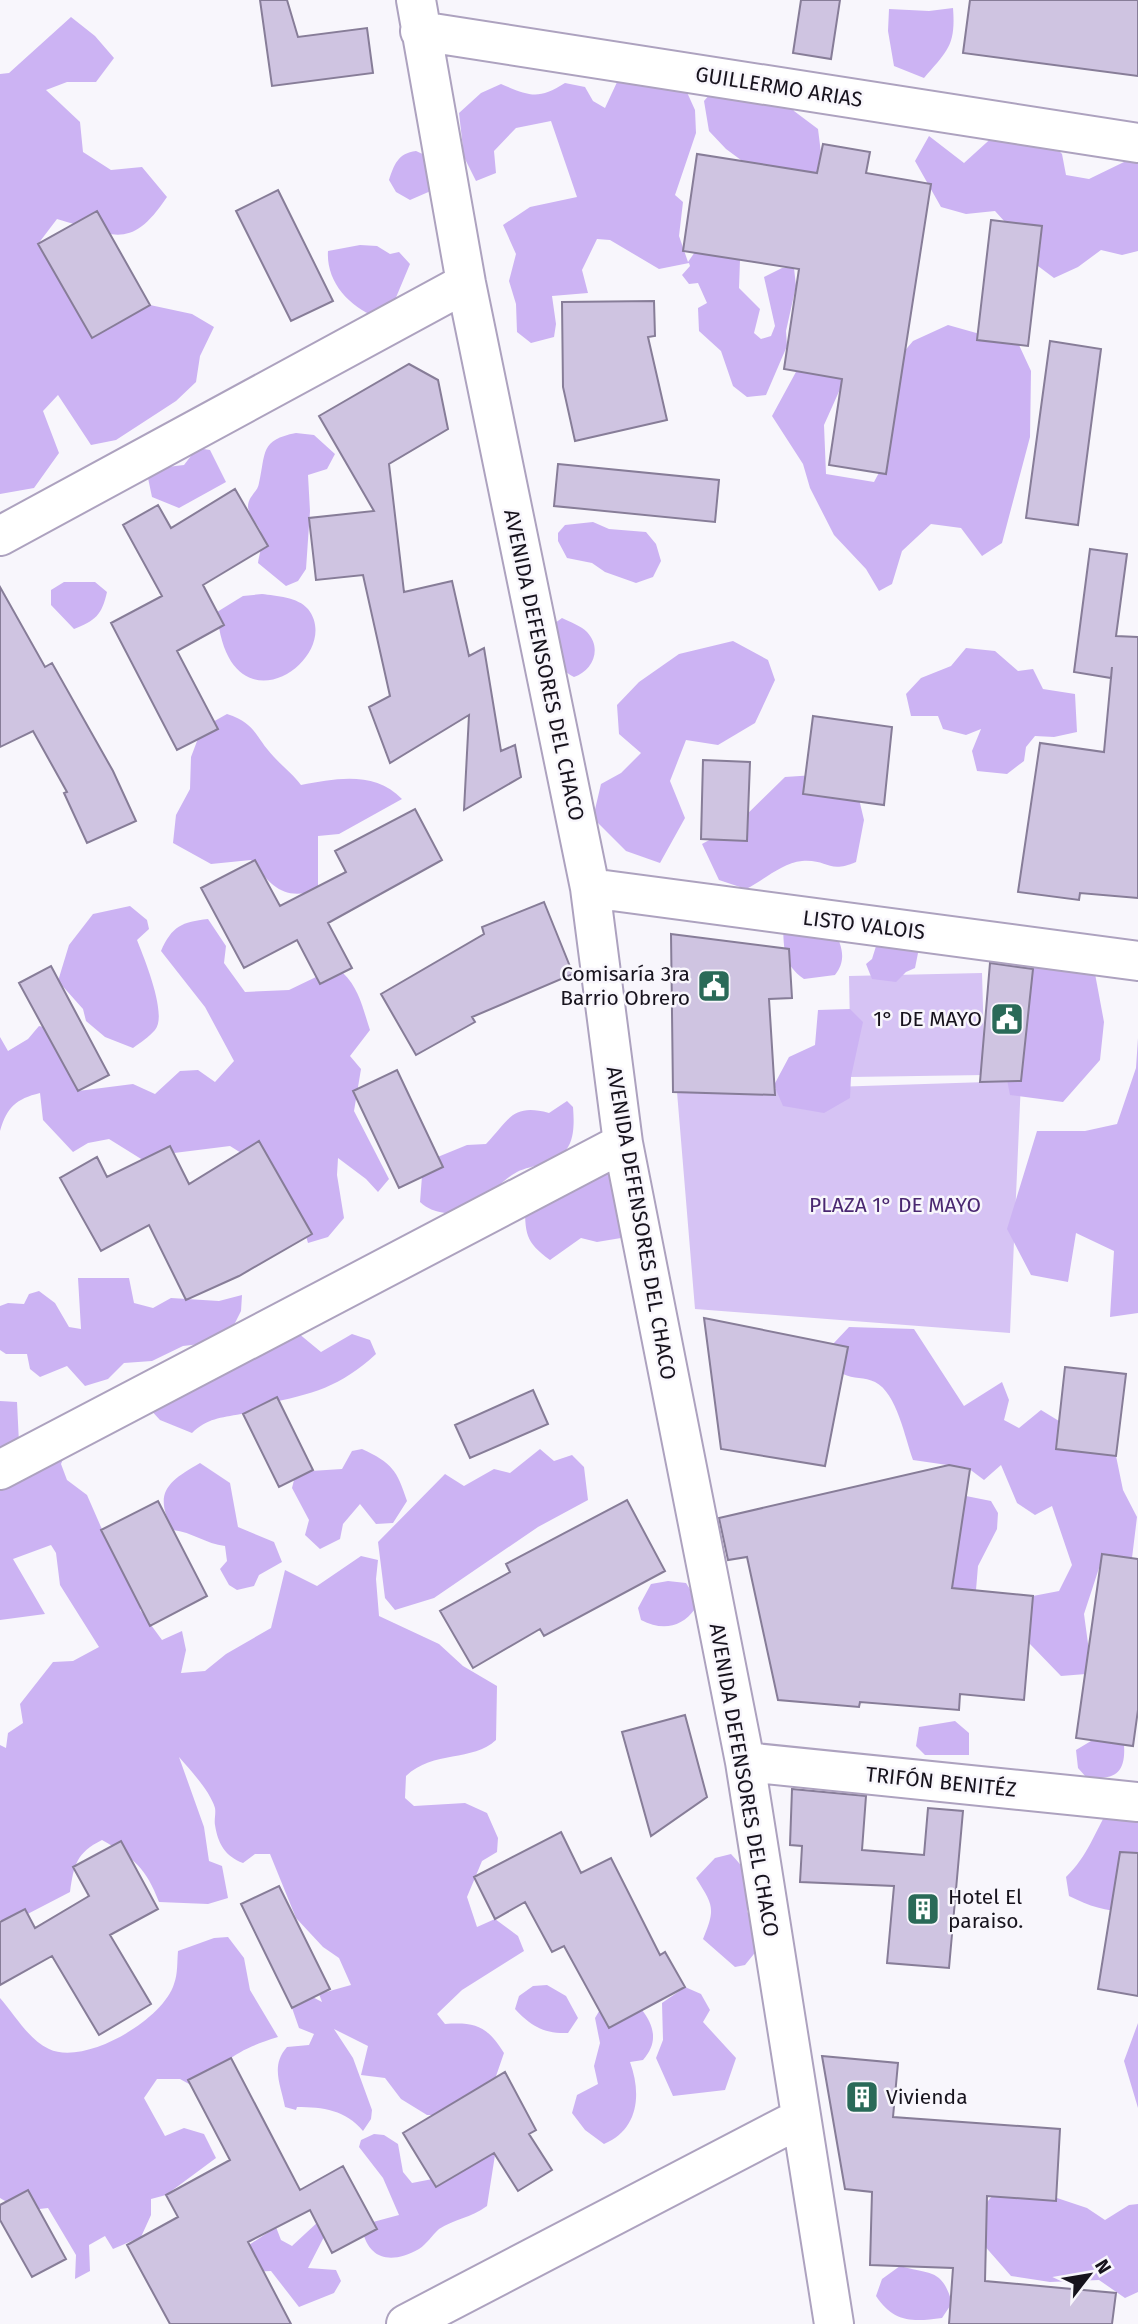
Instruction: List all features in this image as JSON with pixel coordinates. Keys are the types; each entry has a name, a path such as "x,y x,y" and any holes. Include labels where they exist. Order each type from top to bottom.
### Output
{"street":[{"name":"GUILLERMO ARIAS","path":"418,15 1138,143"},
{"name":"AVENIDA DEFENSORES DEL CHACO","path":"418,15 466,283 590,888 623,1143 745,1762 799,2119 834,2324"},
{"path":"0,536 466,283"},
{"name":"LISTO VALOIS","path":"590,888 1138,961"},
{"path":"0,1470 623,1143"},
{"name":"TRIFÓN BENITÉZ","path":"745,1762 1138,1802"},
{"path":"406,2324 799,2119"}],"green space":[{"path":"982,973 985,1075 851,1077 849,976"},
{"name":"PLAZA 1° DE MAYO","path":"1021,1081 1010,1333 695,1309 677,1092"}],"shaded area":[{"path":"953,8 951,40 939,61 924,78 894,66 888,31 889,9 929,11"},
{"path":"71,17 95,36 114,58 96,82 67,82 46,90 80,122 83,152 111,170 142,167 167,197 142,226 131,232 107,234 57,219 38,244 90,334 150,305 192,314 214,327 200,356 196,382 176,401 116,440 91,445 58,395 43,411 59,453 34,488 0,494 0,74 9,73"},
{"path":"724,78 781,87 794,111 818,129 821,153 844,170 841,180 760,174 726,149 709,131 704,101"},
{"path":"681,79 695,110 696,133 675,195 683,202 679,236 688,262 699,246 728,252 740,260 739,288 760,309 754,333 761,339 771,336 775,326 764,277 782,268 794,268 796,286 786,331 787,346 766,395 747,397 733,386 721,351 699,331 698,308 707,303 698,283 689,284 682,275 690,266 689,263 659,269 610,240 597,239 582,270 588,293 552,296 556,324 554,337 531,343 517,332 516,304 509,281 516,254 503,225 530,207 577,197 551,121 516,128 494,151 496,173 476,181 464,157 459,113 481,93 501,84 534,94 548,92 565,83 585,87 593,101 605,108 618,80"},
{"path":"997,133 1048,139 1062,154 1066,175 1089,179 1124,162 1138,160 1138,251 1122,255 1101,250 1078,267 1054,278 1038,266 1041,237 1005,222 995,211 966,214 941,207 915,161 929,136 964,163"},
{"path":"416,151 427,156 433,190 410,200 396,192 389,180 401,157"},
{"path":"360,245 377,246 390,254 399,252 410,264 392,307 376,317 356,306 341,291 328,262 328,251"},
{"path":"854,307 841,387 824,425 826,474 874,482 890,452 868,386 892,366 913,341 948,325 1019,345 1031,371 1030,437 1002,543 982,556 961,528 931,524 902,551 892,584 879,591 866,569 834,535 810,488 803,464 772,416 828,313"},
{"path":"296,433 314,435 335,454 327,469 308,475 310,511 306,569 298,581 286,586 258,563 262,536 248,507 258,486 264,455 270,444 276,439"},
{"path":"197,448 210,450 226,482 179,508 152,497 148,478 167,467 184,465"},
{"path":"593,522 609,529 646,532 656,544 661,561 653,577 636,583 605,572 592,563 567,558 558,541 558,533 565,525"},
{"path":"64,582 95,582 107,592 103,606 96,616 74,629 51,605 51,590"},
{"path":"262,594 286,598 304,605 315,628 311,648 299,665 281,677 261,680 241,673 226,651 217,612 243,596"},
{"path":"562,618 585,630 594,645 595,652 590,665 574,677 559,662 548,628"},
{"path":"733,641 768,660 775,680 755,723 718,745 686,740 670,781 685,818 660,863 626,851 593,818 601,784 621,773 641,753 619,734 617,705 639,682 679,654"},
{"path":"966,648 995,651 1018,671 1033,669 1043,689 1075,694 1077,732 1054,737 1035,736 1026,747 1024,761 1007,774 977,771 972,751 981,729 966,735 943,729 938,716 911,716 906,694 921,678 951,666"},
{"path":"227,714 250,726 274,757 301,785 328,780 368,780 391,790 402,799 339,834 318,836 318,890 295,894 287,892 272,884 251,860 211,864 173,843 176,815 190,789 191,757 202,728"},
{"path":"815,775 859,799 864,820 856,862 839,867 811,861 795,862 746,889 719,880 702,844 735,826 785,777"},
{"path":"130,906 147,920 149,929 137,940 154,986 159,1012 155,1030 133,1048 105,1037 86,1021 83,1009 58,981 69,945 93,914"},
{"path":"208,919 226,946 224,963 245,992 289,990 316,977 343,973 360,999 370,1030 350,1056 361,1069 354,1111 389,1179 378,1192 366,1179 338,1158 337,1175 344,1218 328,1237 308,1243 298,1210 246,1156 230,1146 174,1153 146,1162 109,1139 88,1143 73,1152 43,1120 40,1093 14,1105 0,1131 0,1037 8,1051 28,1039 39,1026 56,1030 77,1061 70,1076 78,1091 133,1084 155,1094 180,1071 198,1070 215,1082 234,1061 205,1007 161,951 169,936 179,927"},
{"path":"783,925 834,930 842,953 841,964 835,975 804,979 797,973 786,956"},
{"path":"877,943 920,943 915,968 906,972 896,982 872,979 866,964 872,959"},
{"path":"990,953 1093,963 1104,1022 1100,1060 1063,1102 1010,1095 1000,1044"},
{"path":"850,1009 863,1022 851,1077 850,1098 824,1113 783,1106 774,1085 789,1057 815,1045 818,1010"},
{"path":"1138,1038 1138,1313 1110,1317 1114,1251 1076,1233 1068,1282 1031,1275 1007,1229 1037,1131 1085,1131 1117,1124 1136,1068"},
{"path":"567,1101 573,1107 572,1135 569,1146 556,1159 517,1172 467,1212 441,1212 420,1202 423,1163 467,1145 486,1144 506,1121 519,1112 537,1110 549,1113"},
{"path":"615,1160 630,1226 621,1238 597,1242 581,1238 550,1260 536,1248 528,1236 525,1202"},
{"path":"78,1278 129,1278 134,1303 153,1308 171,1298 219,1301 242,1295 241,1311 226,1341 183,1346 152,1361 124,1363 108,1379 85,1386 67,1366 40,1377 30,1369 27,1354 6,1354 0,1350 0,1306 8,1303 24,1304 29,1294 39,1291 55,1303 69,1327 81,1329"},
{"path":"849,1327 914,1329 964,1406 1002,1382 1009,1400 1004,1420 1019,1428 1041,1410 1059,1421 1066,1450 1116,1456 1123,1490 1137,1517 1132,1558 1100,1565 1084,1614 1089,1651 1086,1674 1061,1676 1029,1643 1033,1596 1059,1591 1072,1565 1052,1506 1035,1515 1017,1503 1001,1465 984,1480 968,1468 913,1460 895,1406 883,1388 871,1380 843,1374 833,1344"},
{"path":"298,1333 321,1352 352,1334 370,1340 376,1354 338,1382 325,1388 262,1405 241,1414 215,1419 192,1433 160,1420 148,1407"},
{"path":"0,1401 17,1402 19,1443 0,1470"},
{"path":"70,1442 61,1464 67,1480 87,1495 108,1543 141,1592 140,1610 162,1640 182,1631 186,1650 181,1673 205,1671 226,1654 271,1628 285,1570 317,1586 361,1556 378,1560 376,1579 379,1616 439,1644 463,1666 497,1686 496,1740 476,1751 428,1762 406,1776 405,1798 414,1806 465,1803 487,1813 498,1838 497,1852 482,1861 467,1897 477,1927 495,1919 518,1936 524,1951 462,1990 437,2014 445,2024 473,2025 486,2031 504,2053 495,2079 463,2098 448,2115 427,2115 401,2099 385,2078 361,2075 368,2046 334,2029 353,2058 372,2110 371,2119 363,2131 349,2118 333,2111 285,2107 278,2076 279,2061 287,2047 309,2045 314,2034 299,2028 292,2008 305,1993 322,2002 319,1994 351,1985 339,1958 323,1947 296,1918 270,1854 255,1854 243,1863 223,1849 216,1832 213,1802 200,1781 179,1757 204,1827 209,1861 222,1866 228,1898 208,1904 159,1902 138,1865 123,1852 102,1840 87,1850 78,1861 70,1892 16,1920 0,1920 0,1745 6,1748 8,1733 23,1723 20,1704 53,1662 73,1661 99,1647 60,1585 56,1553 51,1545 13,1559 45,1614 0,1620 0,1483"},
{"path":"362,1449 387,1463 400,1482 407,1501 393,1523 376,1524 360,1504 343,1524 340,1539 320,1549 305,1535 309,1520 292,1488 294,1480 311,1471 342,1469 352,1451"},
{"path":"540,1449 554,1461 572,1455 584,1467 588,1500 538,1527 434,1598 395,1610 385,1598 378,1542 445,1474 464,1486 494,1469 510,1473"},
{"path":"200,1463 230,1483 238,1527 274,1542 282,1562 259,1575 254,1586 237,1590 229,1585 220,1569 227,1561 225,1546 173,1530 167,1517 164,1498 167,1490 179,1476"},
{"path":"966,1496 991,1501 998,1513 997,1529 978,1566 976,1590 962,1631 917,1579 951,1531"},
{"path":"668,1581 686,1583 695,1597 695,1609 684,1620 671,1626 656,1626 641,1620 638,1608 651,1584"},
{"path":"955,1721 969,1733 969,1755 925,1755 916,1746 919,1727"},
{"path":"1101,1735 1124,1745 1123,1763 1111,1776 1086,1777 1078,1768 1076,1750"},
{"path":"1138,1801 1138,1911 1102,1909 1069,1896 1066,1877 1085,1852 1110,1807"},
{"path":"731,1854 750,1880 752,1894 747,1911 762,1944 745,1965 735,1967 703,1939 710,1920 711,1907 696,1878 715,1858"},
{"path":"228,1937 244,1958 250,1990 278,2037 234,2056 198,2089 180,2079 157,2079 144,2098 165,2136 184,2128 204,2134 216,2158 166,2195 151,2199 151,2215 141,2237 113,2249 105,2236 89,2245 90,2271 75,2279 76,2255 48,2208 22,2211 0,2198 0,1998 41,2045 64,2053 82,2051 121,2036 155,2012 174,1984 178,1951 214,1938"},
{"path":"547,1985 566,1996 578,2018 568,2033 538,2028 515,2009 519,1996 533,1986"},
{"path":"685,1987 701,1994 710,2010 703,2022 736,2058 725,2090 673,2096 656,2058 663,2040 662,2003"},
{"path":"604,2003 642,2010 650,2023 653,2041 643,2060 630,2062 636,2099 630,2121 615,2138 604,2144 585,2130 572,2113 577,2095 598,2084 594,2066 600,2043 595,2018"},
{"path":"1138,2023 1138,2108 1124,2061"},
{"path":"374,2134 384,2135 398,2144 403,2172 412,2183 458,2174 469,2153 495,2155 487,2206 439,2229 422,2247 409,2254 391,2258 376,2253 365,2240 362,2229 373,2222 399,2215 383,2178 359,2147 361,2140"},
{"path":"1018,2185 1087,2208 1105,2220 1129,2205 1138,2204 1138,2292 1125,2298 1099,2280 1050,2282 1011,2276 975,2235 984,2208 992,2196"},
{"path":"319,2221 325,2235 308,2268 336,2270 341,2281 334,2293 299,2307 271,2271 251,2272 240,2251 276,2227 281,2240 292,2246"},
{"path":"900,2266 927,2272 944,2284 952,2303 942,2318 905,2319 883,2305 876,2296 882,2279"}],"building":[{"path":"260,0 287,0 298,37 367,28 373,73 272,86"},
{"path":"801,0 840,0 831,59 793,53"},
{"path":"970,0 1138,0 1138,76 963,53"},
{"path":"823,144 870,152 866,173 931,184 886,474 829,465 842,379 784,369 799,269 683,251 697,154 817,173"},
{"path":"278,190 333,301 291,321 236,211"},
{"path":"97,211 150,305 92,338 38,244"},
{"path":"991,220 1042,226 1028,346 977,340"},
{"path":"654,301 655,336 648,337 667,420 575,441 563,387 562,302"},
{"path":"1050,341 1101,349 1078,525 1026,518"},
{"path":"409,364 438,380 448,429 389,464 404,592 452,581 469,656 484,648 501,751 515,745 521,777 464,810 469,715 390,763 369,707 390,696 363,575 316,580 309,518 374,511 319,416"},
{"path":"558,464 719,480 715,522 554,506"},
{"path":"235,489 268,546 203,585 224,625 177,651 218,729 177,750 111,623 162,596 123,525 158,505 171,528"},
{"path":"1090,549 1127,554 1116,636 1138,637 1138,898 1080,893 1079,900 1018,892 1040,743 1104,752 1111,678 1074,672"},
{"path":"0,587 45,667 52,663 113,771 136,821 87,843 64,793 67,792 33,731 0,747"},
{"path":"813,716 892,727 884,805 803,794"},
{"path":"703,760 750,762 747,841 701,839"},
{"path":"415,809 442,860 328,923 352,968 320,984 297,940 244,968 201,888 255,860 280,906 346,872 335,851"},
{"path":"544,902 573,974 472,1017 475,1022 416,1055 381,994 484,934 482,927"},
{"path":"671,934 789,949 792,998 769,999 775,1095 673,1092"},
{"name":"1° DE MAYO","path":"990,963 1033,969 1021,1081 980,1082"},
{"path":"51,966 109,1075 78,1091 19,983"},
{"path":"397,1070 443,1167 399,1188 353,1091"},
{"path":"259,1141 312,1234 239,1276 186,1300 149,1225 101,1251 60,1178 97,1157 107,1177 170,1146 189,1184"},
{"path":"704,1318 848,1347 825,1466 721,1449"},
{"path":"1065,1367 1126,1374 1116,1456 1056,1449"},
{"path":"533,1390 548,1424 470,1458 455,1425"},
{"path":"277,1397 313,1470 279,1487 243,1414"},
{"path":"949,1465 970,1469 952,1588 1033,1596 1024,1700 960,1694 959,1710 860,1702 859,1707 778,1700 747,1557 728,1560 719,1518"},
{"path":"627,1500 665,1571 544,1636 540,1629 473,1668 440,1611 510,1572 506,1564"},
{"path":"158,1501 207,1596 150,1626 101,1530"},
{"path":"1102,1554 1138,1559 1138,1710 1133,1746 1076,1738"},
{"path":"685,1715 707,1797 651,1836 622,1732"},
{"path":"792,1789 866,1796 862,1850 924,1855 928,1808 963,1811 949,1968 887,1963 894,1886 800,1882 802,1846 790,1845"},
{"path":"561,1832 581,1873 611,1858 660,1955 665,1952 685,1987 609,2028 564,1946 552,1952 525,1902 495,1919 474,1877"},
{"path":"121,1841 158,1909 110,1935 151,2004 99,2035 52,1956 0,1985 0,1922 25,1909 35,1928 89,1896 73,1867"},
{"path":"1120,1852 1138,1853 1138,1996 1098,1989"},
{"path":"279,1886 330,1989 292,2008 241,1904"},
{"path":"822,2056 898,2063 893,2117 1060,2129 1056,2201 987,2196 985,2281 1116,2293 1112,2324 949,2324 953,2268 870,2265 872,2192 845,2189"},
{"path":"231,2058 300,2190 343,2166 377,2229 332,2253 310,2210 248,2242 291,2324 170,2324 127,2245 178,2217 166,2195 230,2160 188,2080"},
{"path":"505,2072 536,2130 529,2134 552,2170 518,2191 494,2153 436,2187 403,2133"},
{"path":"28,2190 66,2259 32,2277 0,2220 0,2205"}],"place":[{"name":"Comisaría 3ra Barrio Obrero","path":"714,986"},
{"name":"1° DE MAYO","path":"1007,1019"},
{"name":"Hotel El paraiso.","path":"923,1909"},
{"name":"Vivienda","path":"862,2097"}]}
